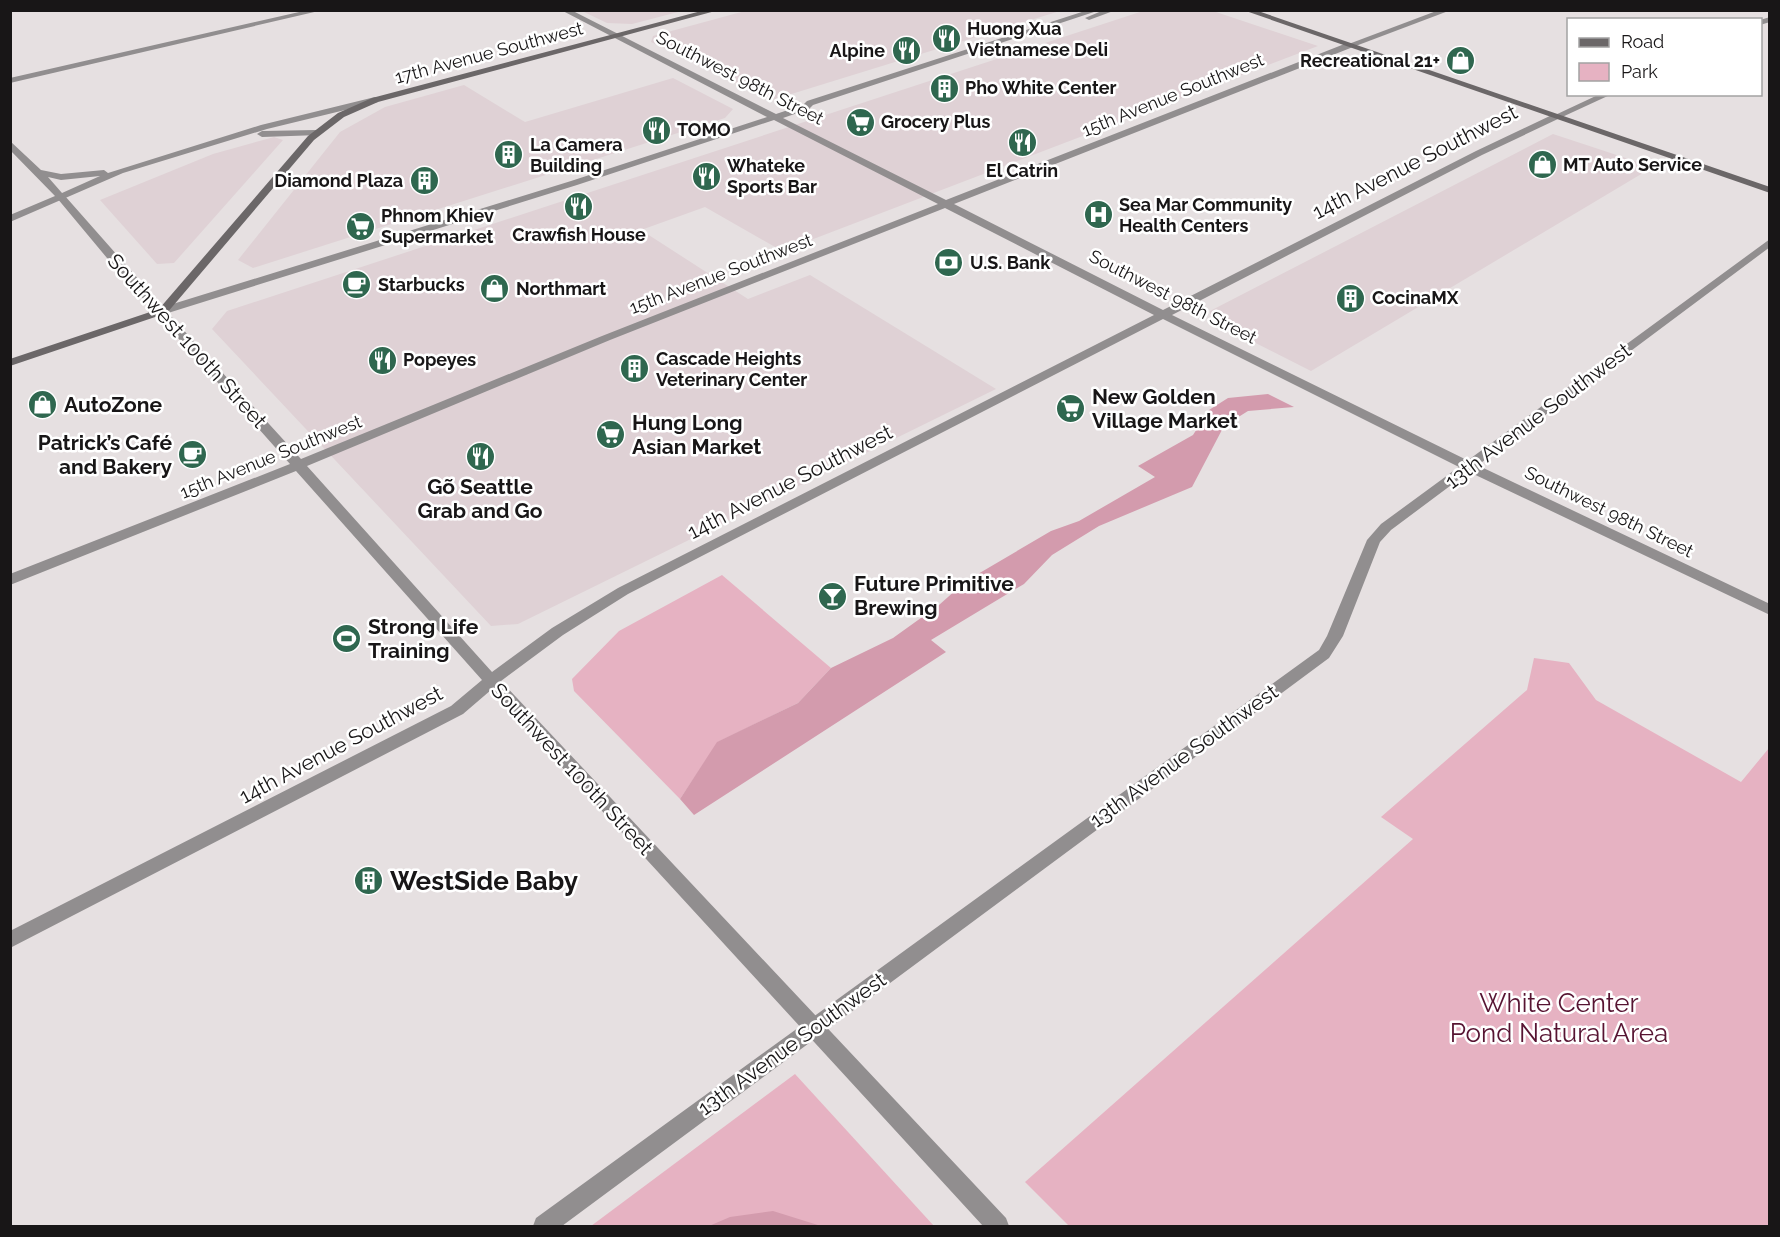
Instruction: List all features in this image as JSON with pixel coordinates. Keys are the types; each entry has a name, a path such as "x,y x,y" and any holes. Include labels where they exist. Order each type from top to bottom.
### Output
{"main road":[{"name":"17th Avenue Southwest","path":"163,311 316,133 341,115 375,100 716,10"},
{"path":"1246,10 1770,190"},
{"path":"10,363 163,311"}],"street":[{"path":"10,81 320,10"},
{"name":"Southwest 98th Street","path":"564,10 1164,315 1470,467 1770,610"},
{"path":"163,311 574,183 806,107 831,96 1097,10"},
{"path":"806,107 816,106 1113,10"},
{"name":"15th Avenue Southwest","path":"10,580 298,466 606,338 1350,45 1448,10"},
{"name":"14th Avenue Southwest","path":"10,940 457,710 490,680 591,608 623,591 1536,124 1603,96"},
{"name":"17th Avenue Southwest","path":"10,219 120,171 293,119 375,100"},
{"name":"17th Avenue Southwest","path":"238,136 316,133"},
{"name":"Southwest 100th Street","path":"10,144 62,198 111,256 163,311 490,680 998,1227"},
{"name":"17th Avenue Southwest","path":"39,173 61,177 120,171"},
{"name":"13th Avenue Southwest","path":"544,1227 1324,654 1335,636 1374,540 1386,527 1470,467 1770,242"}],"shaded area":[{"path":"582,11 682,11 632,24 607,23"},
{"path":"745,11 1060,11 772,100 651,42 653,36"},
{"path":"1143,11 1213,11 1318,46 782,251 705,207 641,230 748,299 810,275 996,389 518,624 491,626 212,329 227,311"},
{"path":"673,78 733,109 725,118 253,268 238,260 340,132 385,107 464,85 525,122"},
{"path":"1553,134 1653,167 1311,371 1210,320 1210,311"},
{"path":"274,137 283,140 174,263 157,264 100,200 213,154"},
{"path":"1268,394 1294,407 1248,411 1224,426 1192,487 1099,526 1052,555 1024,584 931,640 946,652 694,815 680,799 717,742 798,703 831,668 893,638 939,605 966,581 1051,531 1079,521 1155,477 1138,466 1193,435 1209,410 1228,398"},
{"path":"773,1211 821,1226 709,1226 730,1217"}],"green space":[{"path":"722,575 831,668 798,703 718,742 680,799 574,691 572,679 619,631"},
{"name":"White Center Pond Natural Area","path":"1534,658 1569,663 1596,700 1741,782 1769,748 1769,1226 1069,1226 1025,1182 1413,839 1381,817 1527,690"},
{"path":"795,1074 934,1226 591,1226"}],"place":[{"name":"Huong Xua Vietnamese Deli","path":"946,39"},
{"name":"Alpine","path":"906,51"},
{"name":"Recreational 21+","path":"1461,61"},
{"name":"Pho White Center","path":"944,88"},
{"name":"Grocery Plus","path":"860,122"},
{"name":"TOMO","path":"656,130"},
{"name":"El Catrin","path":"1022,142"},
{"name":"La Camera Building","path":"509,155"},
{"name":"MT Auto Service","path":"1542,165"},
{"name":"Whateke Sports Bar","path":"706,176"},
{"name":"Diamond Plaza","path":"424,181"},
{"name":"Crawfish House","path":"579,206"},
{"name":"Sea Mar Community Health Centers","path":"1098,215"},
{"name":"Phnom Khiev Supermarket","path":"360,226"},
{"name":"U.S. Bank","path":"949,263"},
{"name":"Starbucks","path":"357,285"},
{"name":"Northmart","path":"495,289"},
{"name":"CocinaMX","path":"1351,298"},
{"name":"Popeyes","path":"382,360"},
{"name":"Cascade Heights Veterinary Center","path":"635,369"},
{"name":"AutoZone","path":"43,405"},
{"name":"New Golden Village Market","path":"1071,409"},
{"name":"Hung Long Asian Market","path":"611,435"},
{"name":"Patrick’s Café and Bakery","path":"193,455"},
{"name":"Gõ Seattle Grab and Go","path":"480,456"},
{"name":"Future Primitive Brewing","path":"833,596"},
{"name":"Strong Life Training","path":"347,639"},
{"name":"WestSide Baby","path":"369,881"}]}
